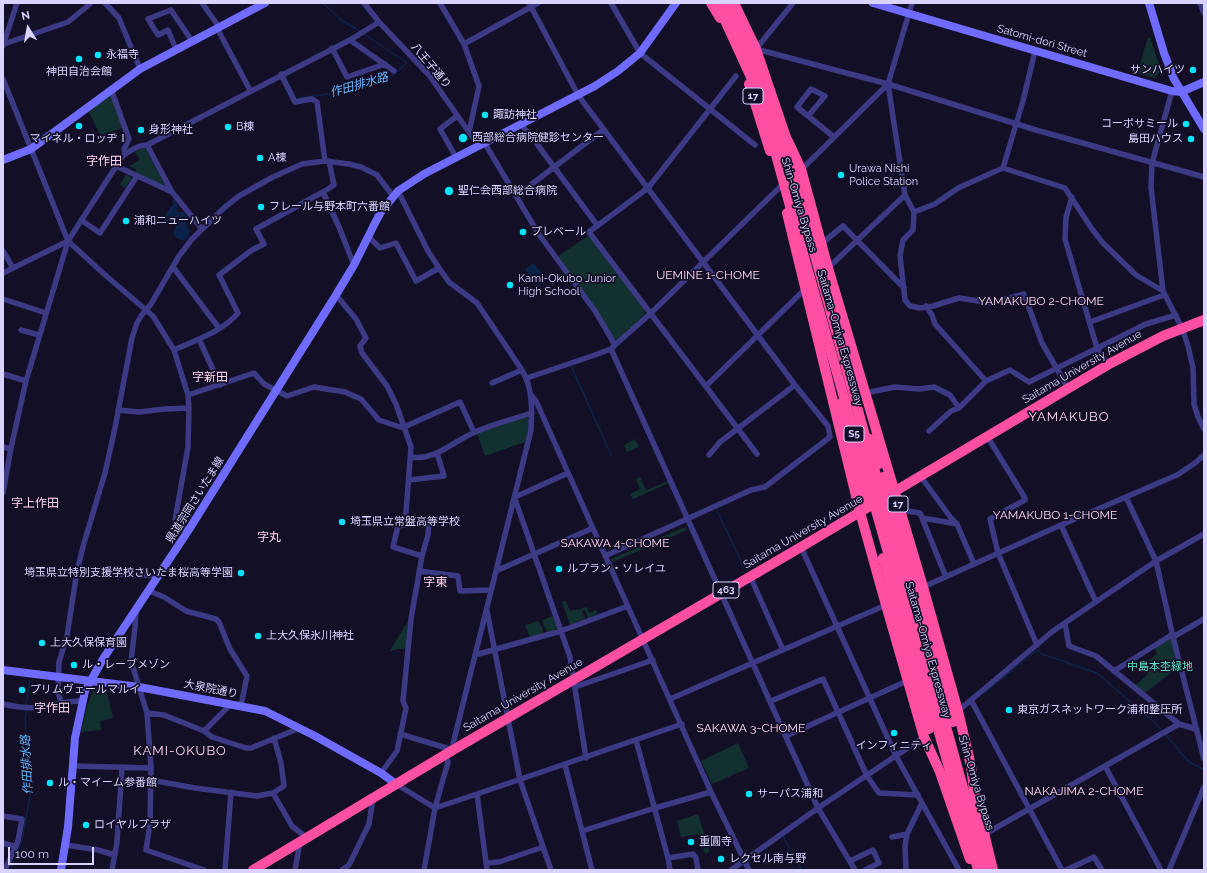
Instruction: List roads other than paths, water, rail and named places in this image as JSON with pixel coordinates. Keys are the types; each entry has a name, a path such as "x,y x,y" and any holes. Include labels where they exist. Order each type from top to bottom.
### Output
{"highway":[{"name":"Shin-Omiya Bypass","path":"711,3 731,39 752,91 832,346 874,487 838,344 798,174 756,49 734,3"},
{"name":"Saitama-Omiya Expressway","path":"717,3 755,86 766,118 978,870"},
{"name":"Saitama-Omiya Expressway","path":"726,3 740,31 773,114 792,173 986,870"},
{"name":"17","path":"798,174 821,244 894,492 924,587 958,711 971,766 974,792 993,870"},
{"name":"17","path":"782,190 860,512 886,605 908,681 970,859"},
{"path":"797,232 805,275 836,391 849,447 872,518 926,733"},
{"name":"Saitama University Avenue","path":"253,870 449,752 574,683 642,639 802,547 1068,388 1153,341 1204,320"},
{"path":"851,388 860,405 888,494 974,792"},
{"name":"Shin-Omiya Bypass","path":"973,870 919,654 883,519 990,870"}],"main road":[{"path":"3,160 31,149 140,69 265,3"},
{"name":"県道宗岡さいたま線","path":"61,870 66,844 75,738 86,692 103,659 188,531 336,295 354,265 376,221 396,194 424,174 578,95 613,75 640,53 676,3"},
{"name":"Satomi-dori Street","path":"873,3 1172,91 1181,92 1204,82"},
{"path":"1149,3 1168,66 1181,92 1204,129"},
{"name":"大泉院通り","path":"3,670 139,686 265,711 300,728 381,773 396,784"}],"street":[{"path":"3,45 17,3"},
{"path":"3,45 68,22 90,3"},
{"path":"106,3 118,18 140,69"},
{"path":"202,3 216,24 250,90"},
{"name":"八王子通り","path":"364,3 379,22 428,75 469,132 481,144 510,186 538,233 595,311 613,347 688,519 818,808 855,870"},
{"path":"440,3 464,44 479,86 469,132"},
{"path":"464,44 530,5 538,3"},
{"path":"611,3 640,53 755,145"},
{"path":"793,3 756,49 888,84 1016,123 1204,177"},
{"path":"912,3 888,84 905,195 914,212 913,230 903,240 900,256 905,300 910,306 920,308 933,306 959,298 991,303 1024,294 1042,343 1068,388"},
{"path":"1200,3 1204,13"},
{"path":"530,5 578,95 795,385 828,426 830,437 765,487 751,490 605,556"},
{"path":"176,49 168,30 158,35 148,19 171,10 192,42"},
{"path":"3,493 26,381 68,241 125,154 350,40 379,22"},
{"path":"350,40 394,71"},
{"path":"332,48 347,77 385,64"},
{"path":"1002,168 1023,101 1035,51"},
{"path":"174,350 231,322 238,313 219,275 252,250 264,244 256,229 334,185 327,161 317,102 312,99 295,102 281,74"},
{"path":"736,76 648,188 589,232 757,454"},
{"path":"3,79 68,241 153,316 174,350 188,395 189,408 188,447 175,520 188,531"},
{"path":"798,174 888,84"},
{"path":"111,89 129,139 124,149 125,154"},
{"path":"808,116 825,96 811,89 797,107 808,116 834,137"},
{"path":"1172,91 1152,163 1151,187 1164,293 1182,328 1191,355 1193,368 1194,404 1204,429"},
{"path":"456,157 440,129 457,116"},
{"path":"521,124 531,137"},
{"path":"510,186 524,190 603,130"},
{"path":"147,144 172,192 202,228"},
{"path":"537,144 597,225"},
{"path":"61,702 58,692 59,662 67,636 77,572 84,543 105,472 136,323 152,304 173,267 192,239 202,228 239,196 254,186 302,164 327,161 361,167 378,175 396,194 428,251 449,282 477,303 527,378 532,396 531,430 453,744 449,752 448,762 435,808 424,870"},
{"path":"116,166 172,192"},
{"path":"914,212 935,204 958,188 1002,168 1065,188 1103,243 1136,275 1164,293"},
{"path":"81,220 100,233 137,176"},
{"path":"527,378 613,347 782,190"},
{"path":"323,192 354,265"},
{"path":"828,268 905,195"},
{"path":"1072,197 1066,217 1065,239 1097,348 1108,365"},
{"path":"821,244 843,226 904,289"},
{"path":"368,236 380,248 396,243 416,281 439,268"},
{"path":"3,273 68,241"},
{"path":"3,251 13,268"},
{"path":"173,267 219,328"},
{"path":"706,386 806,289"},
{"path":"1090,322 1164,293"},
{"path":"336,295 356,319 366,338 360,346 362,353 387,386 396,404 411,447 405,524"},
{"path":"3,299 46,313"},
{"path":"926,306 932,315 935,324 986,381"},
{"path":"929,431 950,411 959,408 986,381 1010,370 1029,382 1146,324 1176,315"},
{"path":"21,330 39,335"},
{"path":"199,339 220,385"},
{"path":"492,383 522,370"},
{"path":"188,395 254,373 264,384 288,396 314,387 345,392 361,398 378,420 400,428 460,402 474,432"},
{"path":"3,374 26,381"},
{"path":"708,455 720,442 795,385"},
{"path":"865,393 895,387 919,389 934,387 950,395 959,408"},
{"path":"532,396 536,401 642,639 682,724 711,792 749,870"},
{"path":"118,410 139,412 189,408"},
{"path":"411,457 417,458 437,453 474,432 532,414"},
{"path":"987,436 1025,498 1025,500 991,518 998,554 1037,645"},
{"path":"3,447 11,450"},
{"path":"409,480 444,476 437,453"},
{"path":"924,587 1061,525 1177,475 1204,455"},
{"path":"515,498 568,474"},
{"path":"924,481 957,524 974,564"},
{"path":"1126,497 1156,561 1204,759"},
{"path":"515,498 570,657 586,758"},
{"path":"900,510 920,512 946,577"},
{"path":"922,518 957,524"},
{"path":"381,773 397,751 406,708 403,701 412,619 419,571 428,535 429,523 421,522 411,525 405,524 398,526 393,547 422,556"},
{"path":"1061,525 1096,602"},
{"path":"496,571 593,528"},
{"path":"958,711 1037,645 1065,624 1156,561 1204,534"},
{"path":"802,547 896,756 959,870"},
{"path":"419,571 458,576 460,591 491,590"},
{"path":"77,572 159,576"},
{"path":"750,576 783,650"},
{"path":"149,591 164,597 186,611 216,619 219,622 230,649 248,676 241,706"},
{"path":"670,699 886,605"},
{"path":"475,655 561,631 628,606"},
{"path":"136,610 131,661 147,713 151,768 150,824 146,850 204,870"},
{"path":"487,610 496,650 520,780 551,870"},
{"path":"1114,671 1204,619"},
{"path":"1065,624 1069,646 1096,656 1179,724 1196,729"},
{"path":"574,683 653,660"},
{"path":"771,701 823,679 839,712 866,776 879,793 918,796"},
{"path":"786,736 908,681"},
{"path":"971,700 1062,870"},
{"path":"3,704 26,708 42,707 61,702 83,701"},
{"path":"204,731 231,704"},
{"path":"147,713 164,714 204,731 212,737 246,748 251,748 300,728"},
{"path":"435,808 586,758 682,724"},
{"path":"985,834 1179,724"},
{"path":"731,870 818,808 896,756 926,733"},
{"path":"400,734 449,752"},
{"path":"151,780 195,788 257,796 273,793 284,786 281,763 274,738"},
{"path":"636,740 670,870"},
{"path":"565,765 592,870"},
{"path":"73,766 151,768"},
{"path":"1105,766 1161,870"},
{"path":"112,870 119,817 122,768"},
{"path":"396,784 435,808"},
{"path":"1169,870 1204,787"},
{"path":"225,870 231,792"},
{"path":"582,831 711,792"},
{"path":"273,793 292,826 304,840 295,870"},
{"path":"477,794 487,870"},
{"path":"342,870 349,865 369,824 373,798"},
{"path":"906,870 905,846 907,834 922,803"},
{"path":"3,816 22,819 16,848 5,870"},
{"path":"892,837 907,834"},
{"path":"3,844 16,848"},
{"path":"66,844 115,855"},
{"path":"486,863 499,862 543,848"},
{"path":"850,861 873,850 879,863 865,870"},
{"path":"668,858 693,854 696,858 698,870"},
{"path":"1066,870 1094,856 1102,870"}],"water":[{"path":"174,199 178,206 177,212 183,212 188,218 185,220 188,229 191,231 189,236 183,241 176,238 173,233 176,227 171,222 159,219 165,215 173,204 172,201"},
{"path":"533,263 547,278 540,286 525,270"},
{"path":"570,366 572,366 612,455 611,456"}],"waterway":[{"name":"作田排水路","path":"323,3 340,19 361,32"},
{"name":"作田排水路","path":"298,98 335,93 353,88 393,75 407,63 364,34"},
{"path":"716,508 745,570"},
{"path":"984,693 1037,650 1042,654 1097,673 1156,724 1162,731"},
{"name":"作田排水路","path":"26,706 30,681"},
{"name":"作田排水路","path":"10,870 22,841 31,790 25,721 26,710"},
{"path":"1165,734 1188,761 1204,770"},
{"path":"784,836 783,837 802,870"}],"place":[{"name":"永福寺","path":"98,55"},
{"name":"神田自治会館","path":"79,59"},
{"name":"サンハイツ","path":"1193,70"},
{"name":"諏訪神社","path":"485,115"},
{"name":"コーポサミール","path":"1186,124"},
{"name":"マイネル・ロッヂⅠ","path":"79,126"},
{"name":"B棟","path":"228,127"},
{"name":"身形神社","path":"141,130"},
{"name":"西部総合病院健診センター","path":"463,138"},
{"name":"島田ハウス","path":"1191,139"},
{"name":"A棟","path":"260,158"},
{"name":"Urawa Nishi Police Station","path":"841,175"},
{"name":"聖仁会西部総合病院","path":"449,191"},
{"name":"フレール与野本町六番館","path":"261,207"},
{"name":"浦和ニューハイツ","path":"126,221"},
{"name":"プレベール","path":"523,232"},
{"name":"Kami-Okubo Junior High School","path":"510,285"},
{"name":"埼玉県立常盤高等学校","path":"342,522"},
{"name":"ルプラン・ソレイユ","path":"559,569"},
{"name":"埼玉県立特別支援学校さいたま桜高等学園","path":"241,573"},
{"name":"上大久保氷川神社","path":"258,636"},
{"name":"上大久保保育園","path":"42,643"},
{"name":"ル・レーブメゾン","path":"74,665"},
{"name":"プリムヴェールマルイ","path":"22,690"},
{"name":"東京ガスネットワーク浦和整圧所","path":"1009,710"},
{"name":"インフィニティ","path":"894,733"},
{"name":"ル・マイーム参番館","path":"50,783"},
{"name":"サーパス浦和","path":"749,794"},
{"name":"ロイヤルプラザ","path":"86,825"},
{"name":"重圓寺","path":"691,842"},
{"name":"レクセル南与野","path":"721,859"}],"district":[{"name":"字作田","path":"104,161"},
{"name":"UEMINE 1-CHOME","path":"708,275"},
{"name":"YAMAKUBO 2-CHOME","path":"1041,301"},
{"name":"字新田","path":"210,377"},
{"name":"YAMAKUBO","path":"1069,417"},
{"name":"字上作田","path":"35,503"},
{"name":"YAMAKUBO 1-CHOME","path":"1055,515"},
{"name":"字丸","path":"269,537"},
{"name":"SAKAWA 4-CHOME","path":"615,543"},
{"name":"字東","path":"435,582"},
{"name":"字作田","path":"52,708"},
{"name":"SAKAWA 3-CHOME","path":"751,728"},
{"name":"KAMI-OKUBO","path":"180,751"},
{"name":"NAKAJIMA 2-CHOME","path":"1084,791"}],"park label":[{"name":"中島本杢緑地","path":"1160,667"}]}
